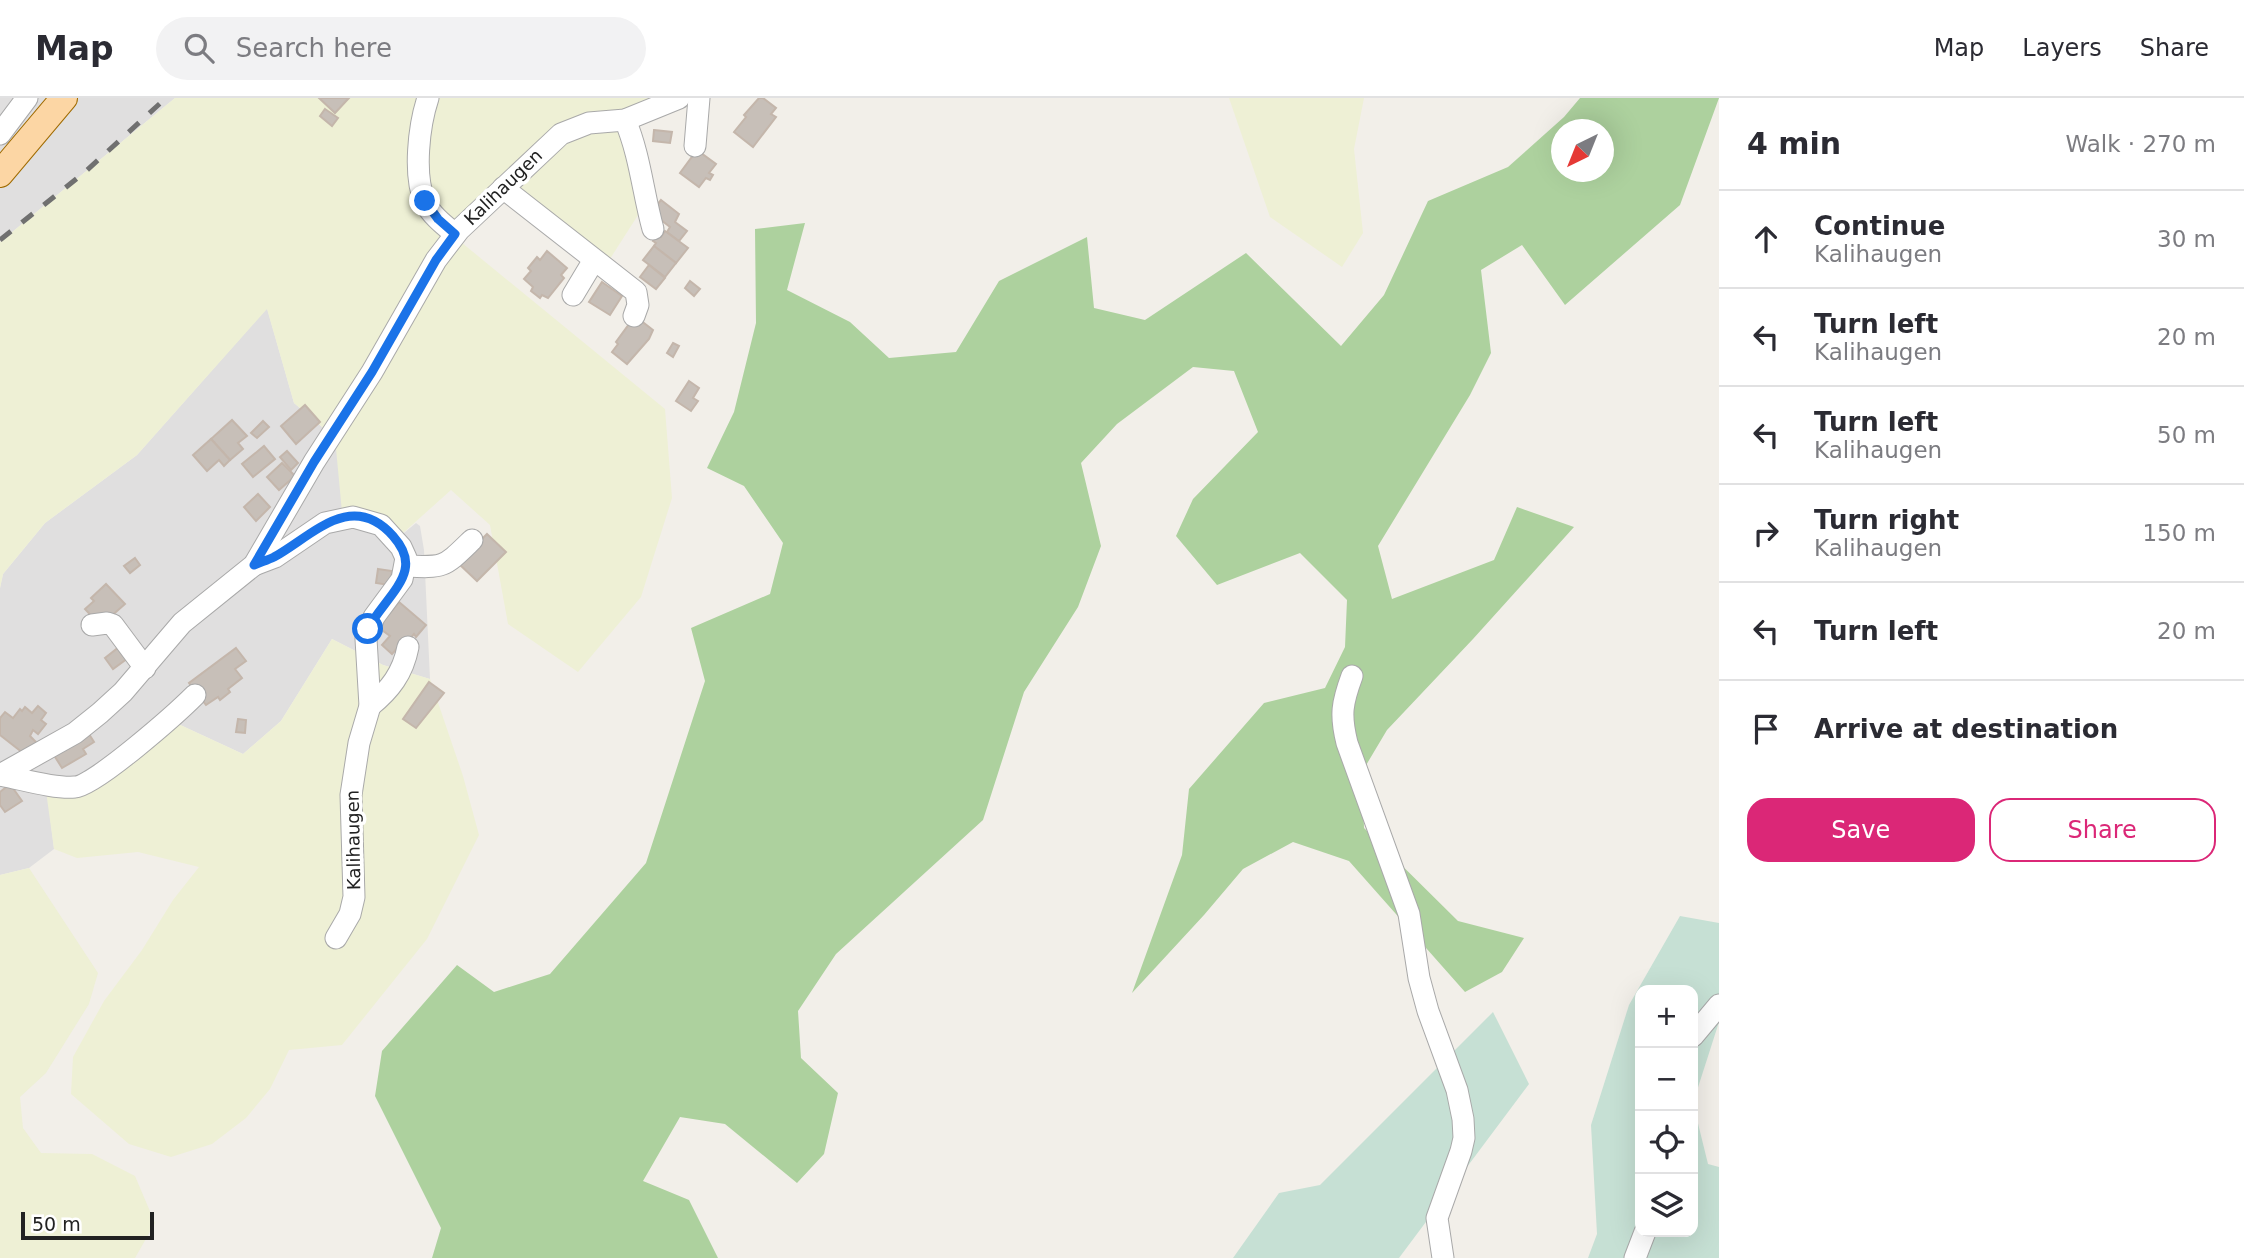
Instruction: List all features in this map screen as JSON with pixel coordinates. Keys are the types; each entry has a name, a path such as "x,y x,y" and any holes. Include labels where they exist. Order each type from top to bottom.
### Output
{"main road":[{"path":"0,174 64,98"}],"street":[{"path":"0,134 27,98"},
{"path":"428,98 420,130 422,192 430,210 455,234"},
{"name":"Kalihaugen","path":"254,565 314,462 372,372 436,260 455,234 561,134 589,123 625,120 679,98"},
{"path":"695,146 699,98"},
{"path":"625,120 638,158 644,198 653,229"},
{"path":"503,188 636,292 638,305 634,316"},
{"path":"573,295 594,260"},
{"name":"Kalihaugen","path":"0,775 75,733 123,692 182,623 254,565 275,557 325,523 353,517 381,525 401,547 406,566 402,579 368,629 366,639 370,706 359,743 351,795 354,897 350,914 336,938"},
{"path":"406,566 438,568 449,562 472,540"},
{"path":"92,625 113,625 145,668"},
{"path":"370,706 387,693 398,677 408,647"},
{"path":"1352,676 1344,695 1341,720 1409,914 1419,978 1457,1090 1463,1119 1464,1138 1461,1151 1437,1218 1444,1258"},
{"path":"0,775 69,787 84,786 151,734 195,695"},
{"path":"1698,1030 1719,1005"},
{"path":"1635,1258 1643,1237"}],"shaded area":[{"path":"0,98 175,98 0,242"},
{"path":"267,308 294,403 335,438 393,542 416,523 420,526 424,550 430,679 383,665 332,639 281,721 243,754 176,723 86,794 47,791 54,849 29,868 0,875 0,588 3,574 45,523 137,455"}],"green space":[{"path":"175,98 665,98 620,115 640,212 608,262 514,188 456,238 665,409 672,498 641,597 578,672 508,624 490,525 451,490 393,542 342,512 335,438 294,403 267,309 137,455 45,523 3,574 0,588 0,242"},
{"path":"1229,98 1364,98 1354,149 1363,233 1342,267 1270,217"},
{"path":"1580,98 1719,98 1680,205 1565,305 1522,245 1481,270 1491,353 1470,395 1378,546 1392,599 1494,560 1517,507 1574,527 1387,730 1362,772 1364,828 1458,921 1524,938 1502,972 1465,992 1349,861 1293,842 1243,869 1132,993 1182,855 1189,789 1264,703 1325,688 1345,647 1347,600 1300,553 1217,585 1176,536 1193,499 1258,432 1234,371 1193,367 1117,424 1081,463 1101,546 1078,607 1024,692 983,820 836,954 798,1011 801,1058 838,1093 824,1154 797,1183 725,1124 680,1117 643,1181 689,1200 718,1258 432,1258 441,1228 375,1096 382,1051 457,965 494,992 550,974 646,863 705,681 691,628 770,594 783,543 744,486 707,468 734,412 756,323 755,229 805,223 787,290 850,322 889,358 956,352 999,281 1087,237 1094,308 1145,320 1246,253 1341,346 1384,295 1428,201 1508,167 1551,129 1551,182 1614,182 1614,119 1562,119"},
{"path":"332,639 383,665 430,679 463,776 479,835 427,939 342,1045 289,1050 270,1089 246,1118 212,1144 171,1157 129,1144 71,1094 73,1057 104,1001 142,950 173,900 199,867 138,852 77,858 54,849 46,791 86,794 176,723 243,754 281,721"},
{"path":"29,868 98,973 89,1004 46,1073 20,1097 23,1128 41,1153 92,1154 135,1176 155,1223 135,1258 0,1258 0,875"},
{"path":"1680,916 1719,923 1719,1022 1698,1087 1698,985 1640,985"},
{"path":"1635,995 1635,1237 1698,1237 1698,1123 1708,1164 1719,1167 1719,1258 1588,1258 1597,1234 1591,1125 1629,1005"},
{"path":"1493,1012 1529,1084 1399,1258 1233,1258 1279,1193 1320,1185"}],"building":[{"path":"319,98 349,98 335,113"},
{"path":"759,98 776,108 771,114 776,117 753,147 734,132"},
{"path":"325,109 338,118 332,126 320,116"},
{"path":"654,130 672,132 670,143 653,141"},
{"path":"697,150 716,164 709,173 713,175 710,180 706,178 699,187 680,173"},
{"path":"661,200 679,214 675,222 687,231 679,241 667,232 670,227 651,212"},
{"path":"665,231 688,248 676,263 654,246 656,243 653,241 657,235 661,237"},
{"path":"654,246 676,263 665,277 643,260"},
{"path":"547,251 567,268 561,275 564,278 548,298 542,295 540,298 531,291 533,287 524,279 531,271 528,268 537,257 540,260"},
{"path":"649,265 665,278 656,289 640,277"},
{"path":"690,281 700,289 694,296 685,288"},
{"path":"602,282 622,296 610,315 589,302"},
{"path":"635,316 653,330 649,339 627,364 612,352"},
{"path":"673,343 679,346 673,357 667,353"},
{"path":"689,381 699,388 693,398 698,401 691,411 676,401"},
{"path":"305,405 320,422 296,444 281,426"},
{"path":"232,420 247,436 238,443 243,449 230,460 211,439"},
{"path":"263,421 269,427 257,438 251,433"},
{"path":"211,439 230,460 224,466 219,460 207,471 193,455"},
{"path":"264,446 275,459 253,477 242,464"},
{"path":"287,451 298,463 291,470 280,457"},
{"path":"282,463 295,476 279,490 267,477"},
{"path":"258,494 270,507 256,521 244,507"},
{"path":"487,534 506,552 477,581 458,563"},
{"path":"135,558 140,565 130,573 124,566"},
{"path":"378,569 392,571 390,585 376,583"},
{"path":"106,584 125,604 109,618 96,621 85,609 94,601 91,598"},
{"path":"399,602 426,625 416,637 414,634 403,647 400,645 392,654 382,645 390,636 378,627"},
{"path":"119,647 128,658 113,669 105,658"},
{"path":"236,648 246,661 235,669 242,678 228,689 230,692 220,700 218,697 206,705 189,683"},
{"path":"429,682 444,693 416,728 403,719"},
{"path":"38,706 46,713 41,720 46,724 38,734 33,730 30,736 37,743 27,756 0,735 0,718 5,712 13,718 25,707 32,713"},
{"path":"238,719 246,720 245,733 236,732"},
{"path":"87,731 94,742 83,749 86,754 62,768 52,752"},
{"path":"10,784 22,801 5,812 0,805 0,792"}],"railway":[{"path":"0,240 85,172 166,98"}],"route":[{"path":"368,629 402,579 405,569 406,558 401,547 381,525 353,517 325,523 275,557 254,565 314,462 372,372 436,260 455,234 438,219 425,201"}]}
